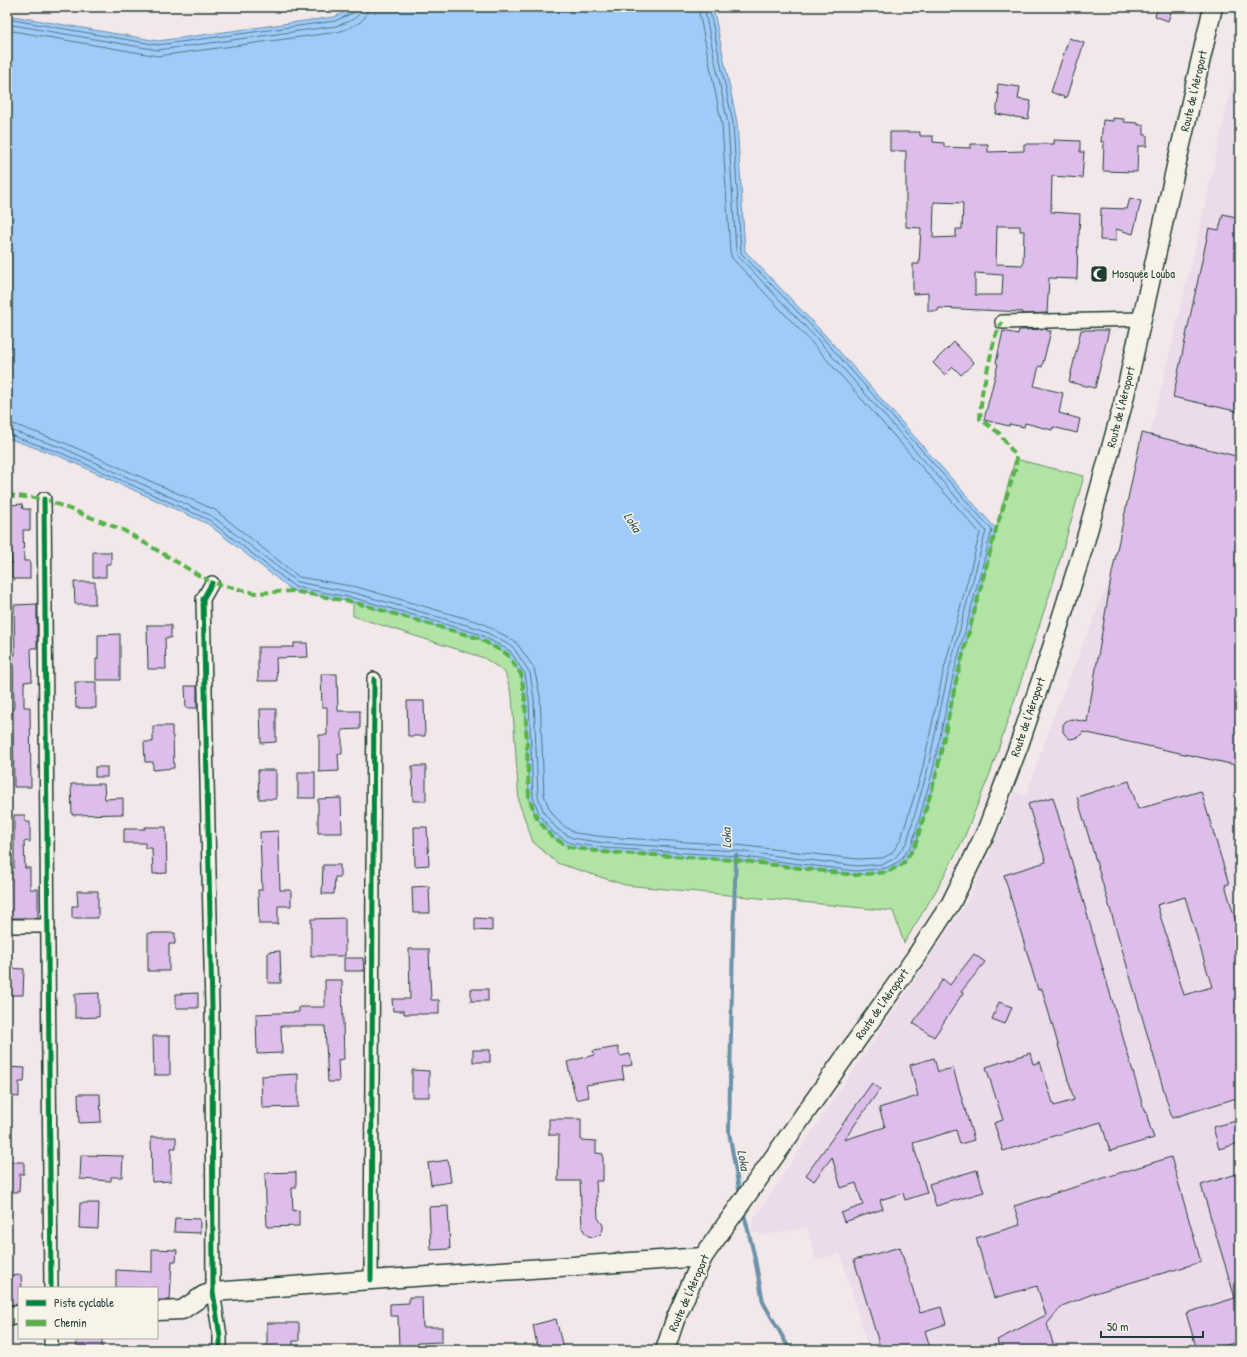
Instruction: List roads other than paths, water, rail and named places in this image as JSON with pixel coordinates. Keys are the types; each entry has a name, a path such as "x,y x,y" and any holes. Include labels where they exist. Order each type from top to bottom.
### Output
{"main road":[{"name":"Route de l'Aéroport","path":"665,1350 675,1320 703,1257 915,958 951,903 986,832 1034,702 1083,549 1123,404 1214,7"},
{"path":"158,1311 182,1310 204,1295 213,1292 703,1257"},
{"path":"7,1316 18,1315"}],"street":[{"path":"1002,322 1142,319"},
{"path":"44,499 51,1287"},
{"path":"212,583 203,599 212,1008 213,1292 220,1336 220,1350"},
{"path":"371,1280 374,679"},
{"path":"7,926 48,926"},
{"path":"51,1339 51,1350"}],"water":[{"path":"357,7 713,7 737,122 745,251 824,334 996,529 957,677 936,775 915,846 903,864 887,872 856,875 736,860 603,852 569,847 551,836 537,818 529,798 525,699 521,674 507,654 478,638 353,602 293,591 208,524 59,456 7,438 7,15 158,41 334,17"}],"waterway":[{"name":"Loka","path":"736,855 729,1132 740,1195"},
{"name":"Loka","path":"743,1210 754,1254 763,1302 790,1350"}],"place":[{"name":"Mosquée Louba","path":"1099,274"}]}
